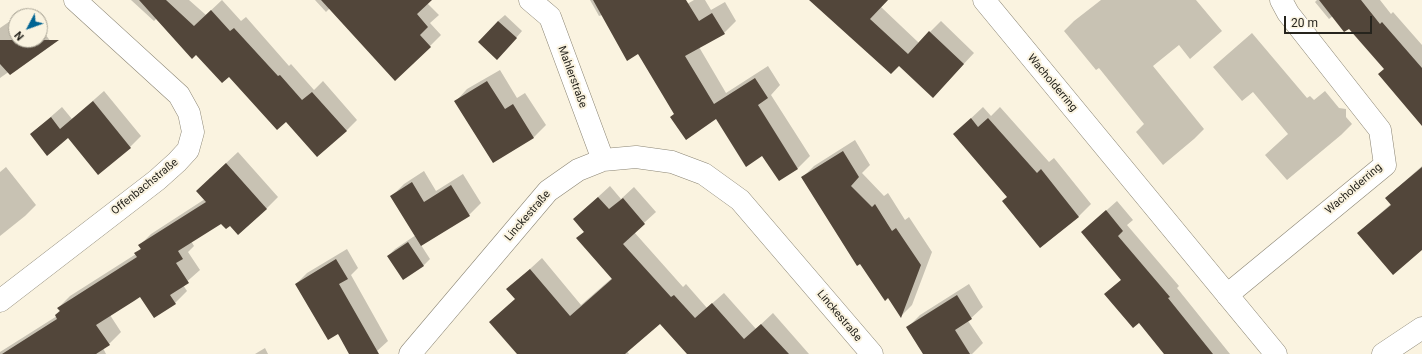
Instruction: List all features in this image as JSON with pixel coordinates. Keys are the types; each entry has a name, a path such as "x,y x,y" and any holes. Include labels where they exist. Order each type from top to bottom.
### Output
{"street":[{"name":"Offenbachstraße","path":"0,301 172,167 188,150 193,132 189,113 179,95 75,0"},
{"name":"Mahlerstraße","path":"530,0 550,18 603,160"},
{"name":"Wacholderring","path":"984,0 1276,354"},
{"name":"Wacholderring","path":"1228,295 1385,166 1380,130 1288,12 1281,0"},
{"name":"Linckestraße","path":"410,354 548,191 578,170 603,160 636,157 672,162 704,174 740,200 872,354"},
{"path":"1383,354 1422,328"}],"building":[{"path":"139,0 166,0 194,26 211,10 230,31 234,28 302,100 312,92 347,131 317,157 286,122 277,130 229,77 222,83 196,55 192,59"},
{"path":"321,0 432,0 417,14 428,27 420,35 431,47 395,81"},
{"path":"593,0 686,0 699,21 712,13 725,34 685,56 714,104 755,78 768,98 758,105 798,169 779,181 762,156 746,167 716,119 686,140 670,117 674,114 638,54 627,61"},
{"path":"809,0 888,0 870,19 908,54 929,31 964,64 933,98 899,66 891,74"},
{"path":"1319,0 1361,0 1380,24 1382,22 1422,68 1422,126 1378,74 1384,69 1349,29 1344,32"},
{"path":"498,21 517,38 497,60 478,42"},
{"path":"0,40 8,40 8,48 48,48 10,75 0,64"},
{"path":"48,40 59,40 48,48"},
{"path":"487,81 505,109 513,104 534,138 493,163 454,101"},
{"path":"93,101 131,148 98,175 68,138 47,156 30,134 51,117 60,129"},
{"path":"971,118 978,127 988,118 1037,173 1041,169 1079,217 1040,248 1002,201 1007,197 953,134"},
{"path":"843,151 859,177 851,186 872,207 875,204 892,231 896,228 921,265 901,318 888,298 885,301 860,264 857,266 801,177"},
{"path":"226,163 267,209 238,235 230,226 226,229 221,224 178,251 183,259 176,263 189,283 170,295 176,304 154,318 140,297 96,325 110,345 96,354 2,354 57,319 55,315 60,311 57,308 137,257 134,253 141,249 138,245 206,202 196,191"},
{"path":"1422,167 1422,250 1393,275 1357,233 1391,205 1385,198"},
{"path":"412,182 424,202 451,185 470,216 421,246 390,196"},
{"path":"598,197 609,209 623,198 645,224 623,244 671,297 674,295 695,318 712,303 744,339 761,324 789,354 687,354 660,324 625,354 517,354 489,322 515,299 506,289 530,269 570,316 612,279 576,238 584,232 573,219"},
{"path":"1106,210 1123,231 1118,236 1170,297 1168,298 1213,354 1164,354 1139,323 1133,328 1104,294 1121,280 1081,232"},
{"path":"408,242 424,266 403,280 387,256"},
{"path":"336,259 348,279 339,284 379,354 349,354 338,334 328,340 295,284"},
{"path":"957,295 972,319 955,330 970,354 923,354 906,327"}]}
